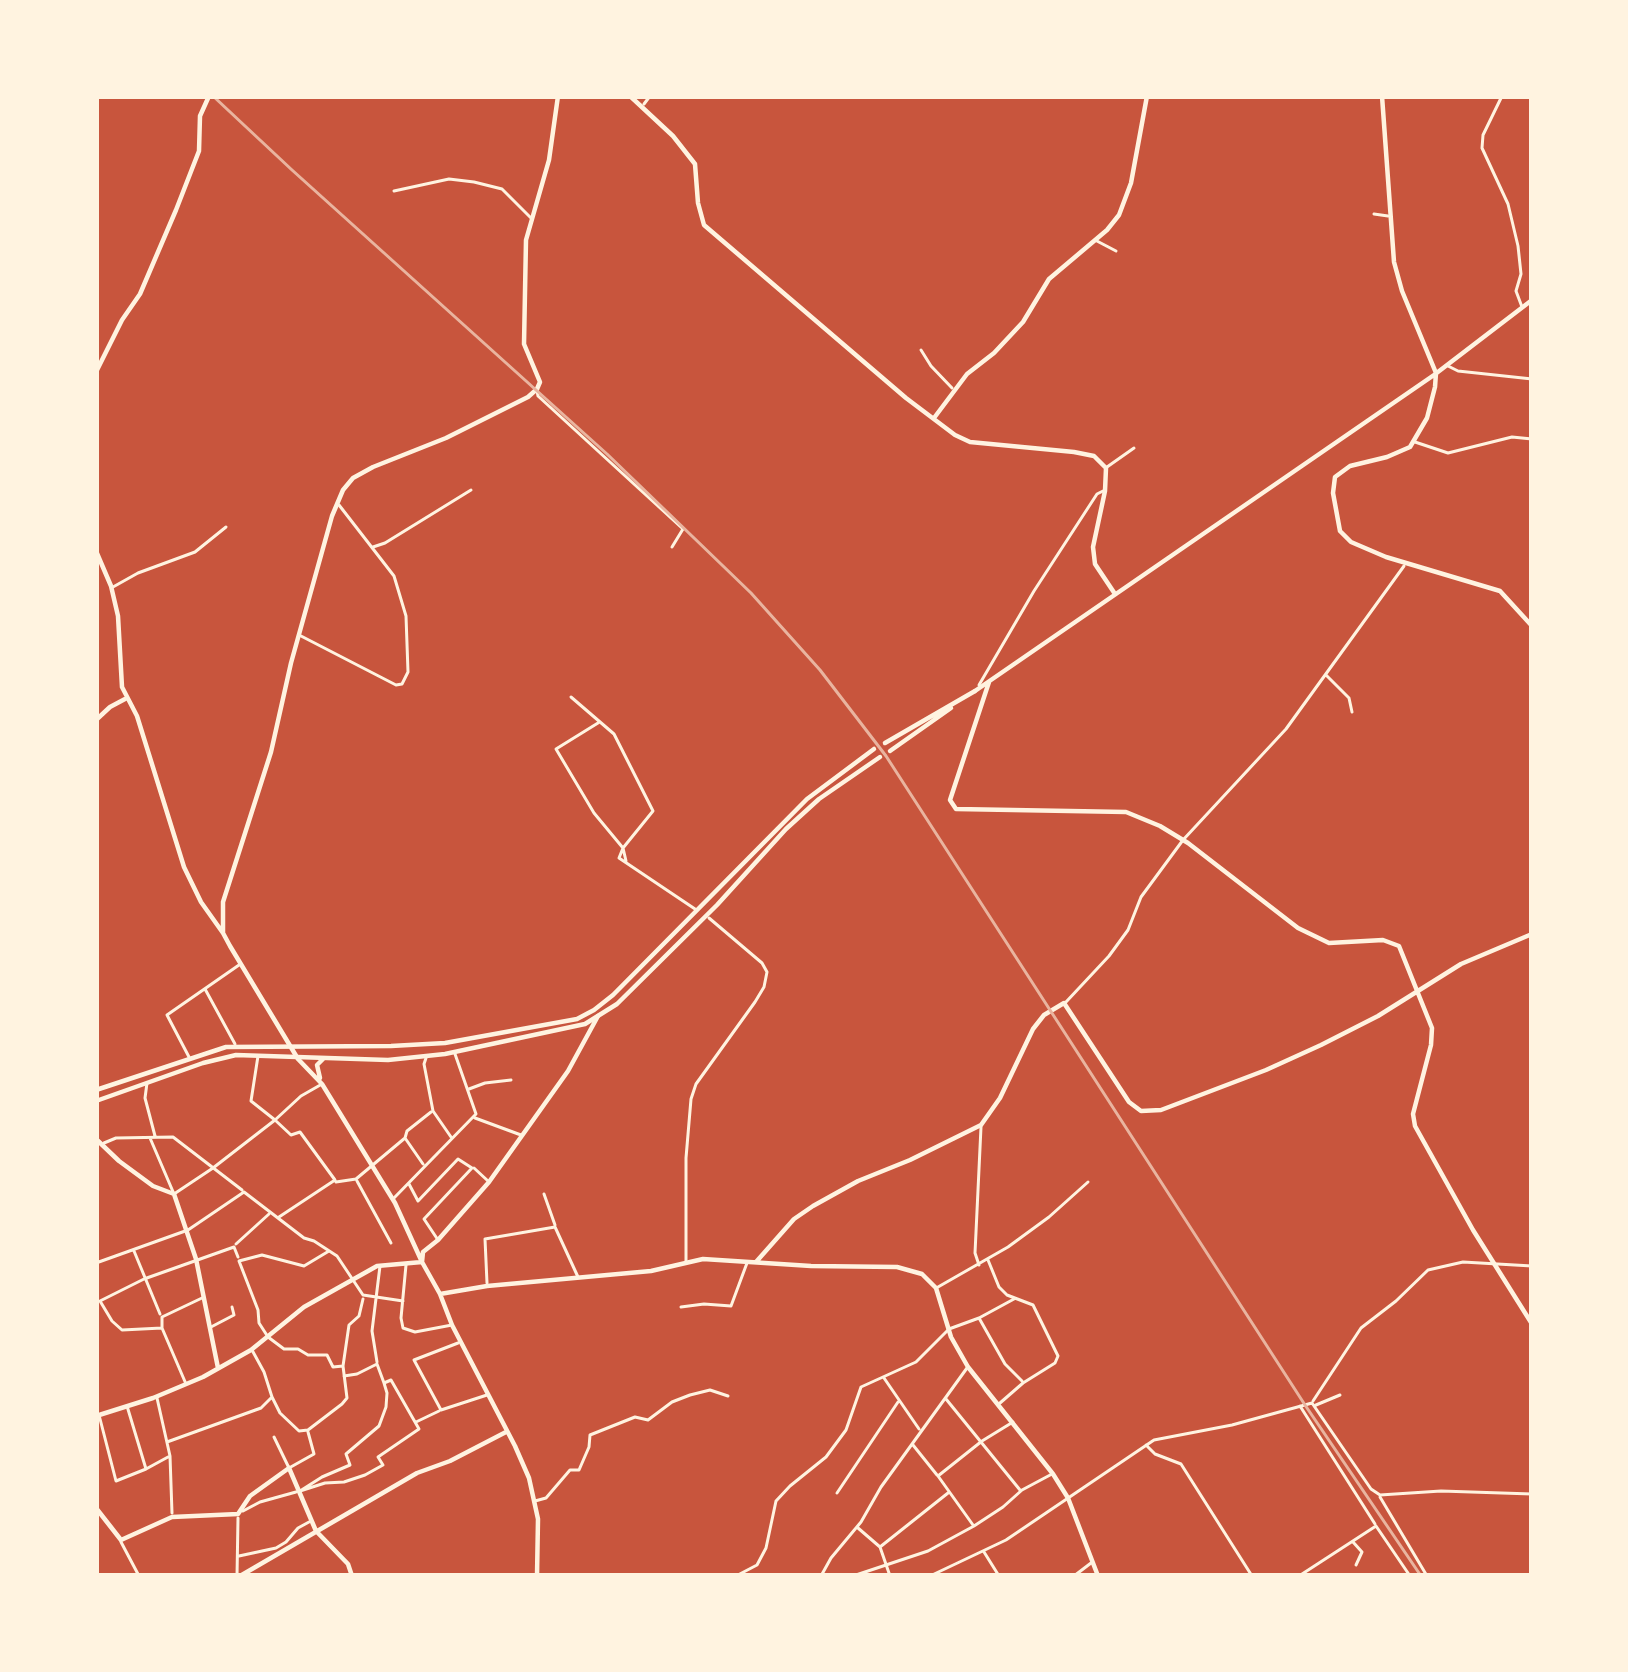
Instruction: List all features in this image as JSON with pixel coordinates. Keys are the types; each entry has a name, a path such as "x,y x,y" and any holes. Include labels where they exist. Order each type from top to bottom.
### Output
{"street":[{"path":"96,371 140,294 176,211 199,151 200,116 209,96"},
{"path":"223,933 223,902 271,752 338,503 353,478 373,466 446,438 528,397 540,382 524,344 526,240 549,160 558,96"},
{"path":"630,96 695,164 704,225 906,398 970,442 1074,452 1094,456 1106,468 1093,547 1095,564 1114,595"},
{"path":"643,106 650,96"},
{"path":"934,418 954,389 1023,322 1049,279 1119,215 1131,183 1147,96"},
{"path":"1382,96 1394,262 1436,374 1426,418 1410,446 1350,466 1335,477 1340,531 1351,542 1405,563 1500,591 1532,626"},
{"path":"1502,96 1483,135 1482,148 1508,204 1521,274 1516,297 1522,308"},
{"path":"394,191 449,179 474,182 502,189 532,219"},
{"path":"1374,214 1390,216"},
{"path":"1094,239 1116,251"},
{"path":"890,751 1436,374 1532,299"},
{"path":"921,350 954,389"},
{"path":"1446,365 1458,371 1532,379"},
{"path":"537,389 538,396 683,530 672,547"},
{"path":"1413,441 1448,454 1512,437 1532,439"},
{"path":"1106,468 1135,448"},
{"path":"372,548 471,490"},
{"path":"885,743 976,691 1034,591 1097,494 1105,491"},
{"path":"300,635 396,685 402,684 408,672 406,616 394,576 338,503"},
{"path":"112,588 195,552 226,527"},
{"path":"96,551 118,616 122,687 137,716 184,867 298,1059 322,1084 392,1199 440,1294 529,1478 538,1519 537,1576"},
{"path":"681,1307 731,1306 752,1262 794,1219 858,1181 981,1125 1044,1015 1064,1003 1119,943 1141,897 1183,840 1286,729 1405,563"},
{"path":"1324,674 1349,698 1352,712"},
{"path":"989,682 950,800 956,809 1126,812 1183,840 1270,909 1313,936 1328,943 1383,940 1400,946 1432,1028 1413,1114 1415,1126 1532,1324"},
{"path":"571,697 614,734 653,811 619,858 697,910"},
{"path":"96,720 126,698"},
{"path":"600,721 556,749 623,848"},
{"path":"422,1262 423,1252 489,1182 568,1071 597,1014 808,799 874,749"},
{"path":"96,1101 236,1054 388,1060 570,1028 616,1004 786,829 819,799 880,757"},
{"path":"686,1263 691,1099 696,1084 764,987 767,972 706,916"},
{"path":"1064,1003 1129,1102 1141,1111 1161,1110 1266,1070 1378,1016 1460,964 1532,934"},
{"path":"190,1058 167,1015 240,964"},
{"path":"205,987 236,1046"},
{"path":"96,1090 236,1046 445,1043 597,1014"},
{"path":"392,1199 476,1114 454,1052"},
{"path":"258,1054 251,1101 291,1135 299,1132 338,1184 356,1179 433,1111"},
{"path":"426,1056 433,1111 452,1139"},
{"path":"322,1084 317,1065 323,1059"},
{"path":"468,1090 485,1082 511,1081"},
{"path":"147,1083 153,1138 188,1230 218,1368"},
{"path":"174,1195 322,1084"},
{"path":"474,1117 521,1135"},
{"path":"979,1265 975,1200 981,1125"},
{"path":"405,1138 425,1167"},
{"path":"99,1142 179,1139 304,1238 331,1250 354,1279 363,1295 359,1316 349,1324 343,1366 347,1398 308,1430 287,1421 251,1350"},
{"path":"99,1142 153,1186 174,1195"},
{"path":"409,1184 418,1201 458,1159 477,1168 489,1182"},
{"path":"438,1240 424,1219 472,1168"},
{"path":"356,1179 392,1244"},
{"path":"277,1218 335,1180"},
{"path":"936,1288 988,1260 1049,1217 1088,1182"},
{"path":"96,1263 188,1230 244,1192"},
{"path":"544,1194 578,1279"},
{"path":"100,1301 144,1279 234,1247 270,1213"},
{"path":"487,1286 485,1239 555,1227"},
{"path":"234,1247 259,1323 268,1336 284,1349 327,1355 334,1367 343,1366"},
{"path":"133,1249 186,1384"},
{"path":"239,1261 262,1255 304,1266 331,1250"},
{"path":"440,1294 651,1271 703,1259 897,1267 922,1274 936,1288 968,1366 1068,1498 1098,1576"},
{"path":"988,1260 1007,1295 1034,1305 1058,1356 998,1404"},
{"path":"170,1457 116,1481 98,1415 157,1397 218,1368 251,1350 304,1306 380,1266 422,1262"},
{"path":"1313,1404 1361,1328 1428,1270 1463,1262 1532,1266"},
{"path":"406,1263 401,1323 407,1331 452,1325"},
{"path":"300,1491 350,1465 346,1454 379,1426 386,1407 372,1331 380,1266"},
{"path":"96,1294 122,1330 162,1328"},
{"path":"363,1295 403,1301"},
{"path":"161,1317 204,1298"},
{"path":"736,1576 758,1564 776,1501 826,1457 846,1430 861,1388 916,1362 949,1329 1015,1298"},
{"path":"210,1328 234,1315 232,1307"},
{"path":"980,1318 1005,1364 1023,1382"},
{"path":"441,1410 414,1360 460,1342"},
{"path":"344,1376 377,1364"},
{"path":"821,1576 968,1366"},
{"path":"884,1376 921,1431"},
{"path":"121,1540 172,1517 238,1514 260,1502 344,1482 382,1466 379,1457 419,1429 392,1380 384,1383"},
{"path":"534,1501 546,1498 570,1470 579,1470 590,1435 635,1417 649,1420 690,1395 710,1390 728,1396"},
{"path":"416,1422 488,1394"},
{"path":"930,1576 984,1552 1154,1440 1340,1396"},
{"path":"157,1397 170,1457 172,1517"},
{"path":"167,1442 261,1408 272,1397"},
{"path":"944,1397 1021,1491"},
{"path":"837,1493 898,1402"},
{"path":"1313,1404 1371,1489 1380,1495 1427,1576"},
{"path":"127,1406 146,1469"},
{"path":"1300,1406 1410,1576"},
{"path":"938,1476 1013,1422"},
{"path":"308,1430 314,1454 250,1496 238,1514 239,1576 417,1473 506,1432"},
{"path":"274,1437 316,1531 348,1564 352,1576"},
{"path":"913,1444 974,1526"},
{"path":"1145,1444 1180,1464 1252,1576"},
{"path":"853,1576 928,1551 1053,1474"},
{"path":"880,1546 950,1492"},
{"path":"1380,1495 1532,1494"},
{"path":"97,1511 121,1540 139,1576"},
{"path":"237,1556 276,1548 312,1521"},
{"path":"1299,1576 1376,1526"},
{"path":"857,1527 880,1546 890,1576"},
{"path":"1352,1541 1361,1552 1356,1565"},
{"path":"984,1552 999,1576"},
{"path":"1074,1576 1091,1563"},
{"path":"953,1566 958,1576"},
{"path":"1313,1566 1316,1576"}],"railway":[{"path":"213,96 607,454 751,593 820,670 886,756 1305,1405 1421,1576"}]}
